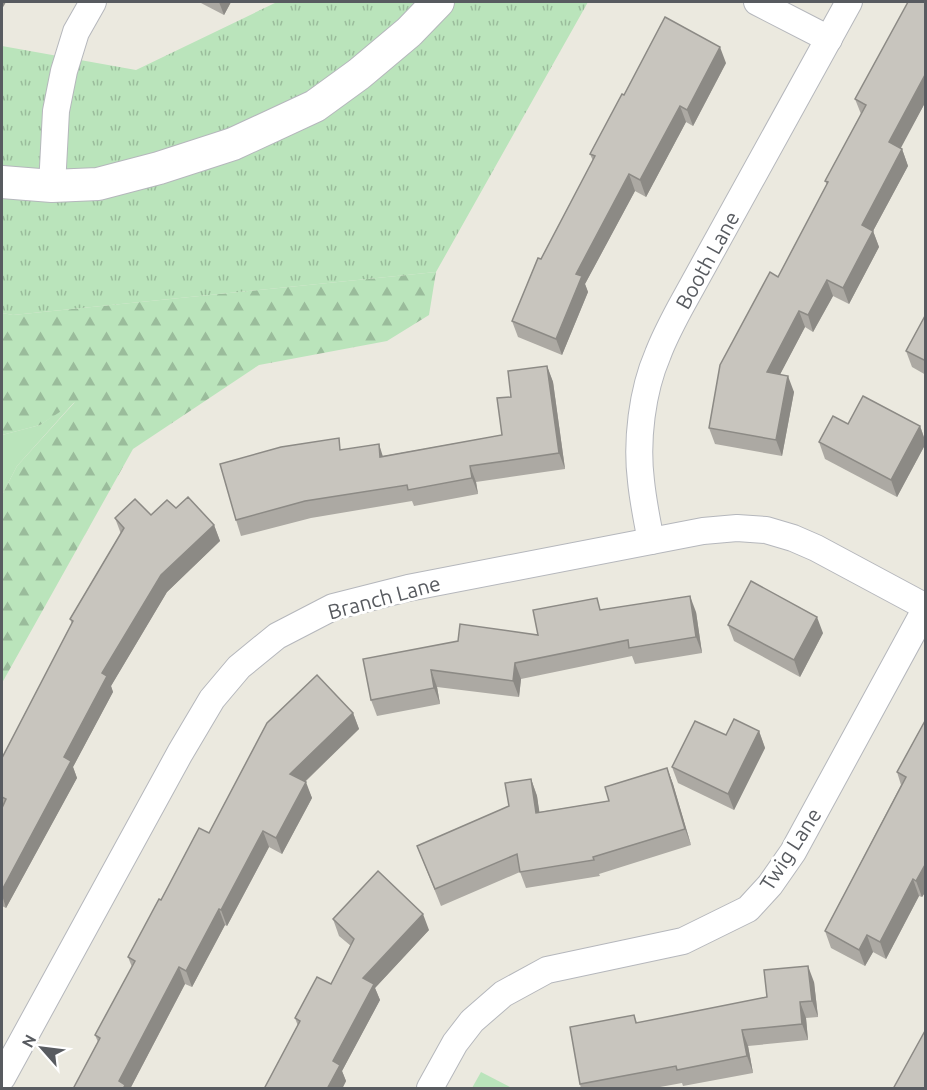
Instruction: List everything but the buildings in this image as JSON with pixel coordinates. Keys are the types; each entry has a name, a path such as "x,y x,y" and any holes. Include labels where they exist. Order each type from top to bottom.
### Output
{"street":[{"path":"52,186 56,111 64,71 76,32 93,2"},
{"path":"2,182 52,186 98,184 159,168 233,144 315,106 359,74 409,32 438,2"},
{"path":"757,2 829,39"},
{"name":"Booth Lane","path":"651,541 640,479 640,438 647,386 657,355 680,308 849,2"},
{"name":"Branch Lane","path":"2,1078 180,753 212,699 239,667 277,636 333,607 408,588 703,531 737,528 766,530 793,538 926,607"},
{"name":"Twig Lane","path":"430,1089 455,1043 472,1021 503,994 547,970 683,941 748,909 770,885 793,852 926,607"}],"green space":[{"path":"277,2 588,2 436,272 13,315 2,313 2,46 136,70"},
{"path":"436,272 429,315 387,341 259,365 133,449 2,683 2,495 17,466 75,402 40,425 2,435 2,313 13,315"},
{"path":"77,399 17,466 2,495 2,435 40,425"},
{"path":"481,1072 512,1088 472,1088"}]}
